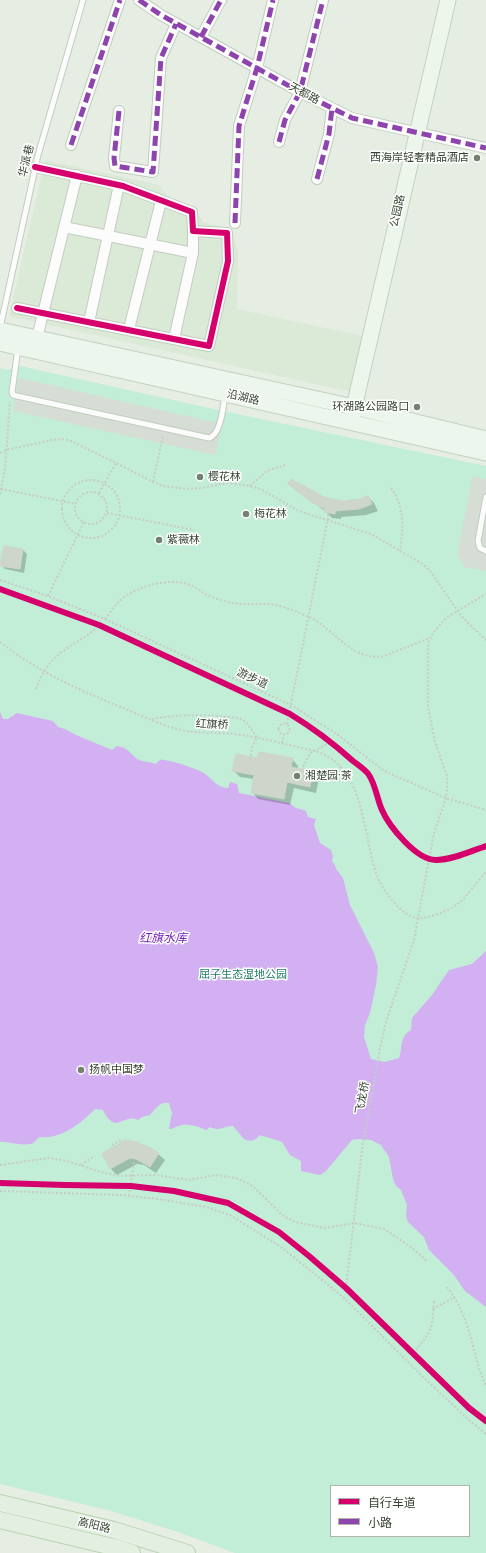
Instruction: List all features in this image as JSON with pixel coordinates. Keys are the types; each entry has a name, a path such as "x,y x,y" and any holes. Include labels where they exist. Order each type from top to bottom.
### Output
{"main road":[{"name":"公园路","path":"351,423 416,133 448,0"},
{"name":"沿湖路","path":"0,330 354,407 486,439"},
{"name":"沿湖路","path":"0,343 486,453"},
{"name":"高阳路","path":"0,1503 114,1530 187,1553"},
{"name":"高阳路","path":"0,1520 113,1547 132,1553"}],"street":[{"path":"71,145 120,0"},
{"name":"天都路","path":"139,0 161,16 300,92 352,118 486,148"},
{"path":"201,37 221,0"},
{"path":"235,223 239,126 257,68 273,0"},
{"path":"279,142 285,120 300,92 323,0"},
{"path":"119,110 114,158 115,166 153,172 161,58 176,24"},
{"path":"317,180 329,134 332,108"},
{"path":"35,167 119,185 192,212 193,253 174,339"},
{"path":"37,338 77,175"},
{"path":"89,322 119,185"},
{"path":"129,329 161,201"},
{"path":"64,227 193,253"},
{"path":"18,308 209,346 228,261 227,233 193,231"}],"lane":[{"name":"华派巷","path":"0,330 35,167 83,0"},
{"path":"18,347 12,392 13,395 17,396 209,438 216,434 226,394"},
{"path":"486,497 484,516 478,544 482,550 486,551"}],"path":[{"path":"0,494 6,450 8,414 12,392"},
{"path":"153,482 165,428"},
{"path":"0,453 6,450 61,439 76,444 163,486 188,489 228,483 261,489 299,511 371,534 421,563 431,572 457,610 486,640"},
{"path":"99,493 116,463"},
{"path":"250,486 267,471 285,465"},
{"path":"92,479 105,483 111,487 119,500 120,515 113,528 107,533 93,538 72,531 63,515 63,502 69,490 79,482 92,479"},
{"path":"391,488 402,516 403,527 400,551"},
{"path":"1,489 76,504"},
{"path":"85,493 99,493 106,500 108,505 107,513 103,520 88,524 77,515 77,500 85,493"},
{"path":"107,513 194,530"},
{"path":"282,743 284,735 288,733 289,730 287,724 329,513"},
{"path":"48,596 84,522"},
{"path":"105,619 116,604 141,589 168,582 186,584 220,600 256,606 268,604 285,608 309,617 317,621 353,650 368,656 377,657 384,656 430,638 447,617 486,594"},
{"path":"92,622 105,628"},
{"path":"36,688 43,672 53,660 66,649 92,632 99,625"},
{"path":"283,710 296,718"},
{"path":"151,720 169,716 233,717 241,719 246,722 257,737 252,748 250,760"},
{"path":"284,735 279,733 279,727 284,723 287,724"},
{"path":"325,738 336,746"},
{"path":"303,767 308,756 331,742"},
{"path":"427,858 437,860"},
{"path":"417,918 432,915 454,906 486,872"},
{"path":"112,1145 121,1140"},
{"path":"81,1165 94,1156"},
{"path":"0,1165 49,1158 81,1165 112,1175 156,1175 189,1180 216,1175 236,1178 249,1184 282,1215 295,1222 325,1228 354,1223 384,1229 412,1248 427,1261"},
{"path":"129,1196 134,1161"},
{"path":"123,1186 138,1187"},
{"path":"0,1191 129,1196 158,1199 206,1207 230,1215 264,1235 304,1264 343,1297 428,1381 486,1434"},
{"path":"341,1283 352,1293"},
{"path":"447,1286 455,1297 465,1318 486,1386"},
{"path":"433,1309 455,1297"},
{"path":"407,1347 415,1355 428,1336 432,1325 434,1300"}],"shaded area":[{"path":"45,160 160,185 168,198 194,208 203,222 231,230 238,250 237,309 363,336 351,392 9,316"},
{"path":"19,378 222,424 215,455 13,411"},
{"path":"473,476 486,479 486,571 464,567 457,554"}],"green space":[{"name":"屈子生态湿地公园","path":"20,366 218,410 486,466 486,1553 235,1553 175,1531 111,1511 0,1484 0,368 8,370"}],"water":[{"name":"红旗水库","path":"0,712 3,719 8,719 17,713 53,721 58,727 112,750 117,746 124,748 141,761 156,764 159,760 163,760 188,766 202,772 220,786 228,788 230,782 237,784 239,793 289,803 296,808 306,811 308,817 316,819 314,825 320,843 331,850 333,857 332,861 343,878 350,905 374,953 378,967 376,985 370,1013 365,1025 364,1037 371,1059 385,1062 399,1058 403,1039 411,1030 412,1018 432,995 449,970 472,964 486,951 486,1307 465,1291 454,1275 429,1250 424,1237 408,1222 406,1216 407,1205 401,1190 396,1186 393,1179 389,1157 381,1145 371,1140 352,1140 325,1172 320,1175 301,1171 301,1161 290,1155 282,1142 260,1135 256,1139 250,1141 244,1139 233,1126 219,1129 210,1127 206,1130 196,1126 181,1125 169,1129 172,1113 169,1103 163,1103 150,1115 142,1117 138,1120 128,1119 116,1123 112,1122 107,1118 103,1110 95,1109 77,1125 56,1136 40,1137 30,1144 0,1142"}],"building":[{"path":"291,479 324,497 342,501 360,499 368,496 372,504 359,509 335,511 335,514 324,512 325,509 311,502 288,484"},
{"path":"4,546 23,549 20,569 0,566"},
{"name":"湘楚园·茶","path":"259,752 293,758 291,767 313,771 310,787 287,782 284,799 251,793 254,775 232,771 236,754 257,758"},
{"path":"125,1140 139,1142 139,1144 147,1146 159,1153 150,1167 136,1159 130,1158 110,1169 102,1154"}],"marked path":[{"path":"71,145 120,0"},
{"path":"139,0 161,15 300,92 352,118 486,148"},
{"path":"201,37 221,0"},
{"path":"235,223 239,126 257,68 273,0"},
{"path":"279,142 285,120 300,92 323,0"},
{"path":"119,111 114,158 115,166 153,172 161,58 176,24"},
{"path":"317,179 329,134 332,108"}],"cycle path":[{"path":"17,308 209,346 228,261 227,233 193,231 192,212 123,186 35,167"},
{"path":"0,589 99,625 298,719 315,730 368,773 380,806 391,825 404,841 428,859 442,860 486,846"},
{"path":"0,1183 131,1186 174,1191 228,1203 279,1232 309,1256 346,1288 469,1408 486,1421"}],"place":[{"name":"西海岸轻奢精品酒店","path":"477,158"},
{"name":"环湖路公园路口","path":"417,407"},
{"name":"樱花林","path":"200,477"},
{"name":"梅花林","path":"246,514"},
{"name":"紫薇林","path":"159,540"},
{"name":"湘楚园·茶","path":"297,776"},
{"name":"扬帆中国梦","path":"81,1070"}]}
